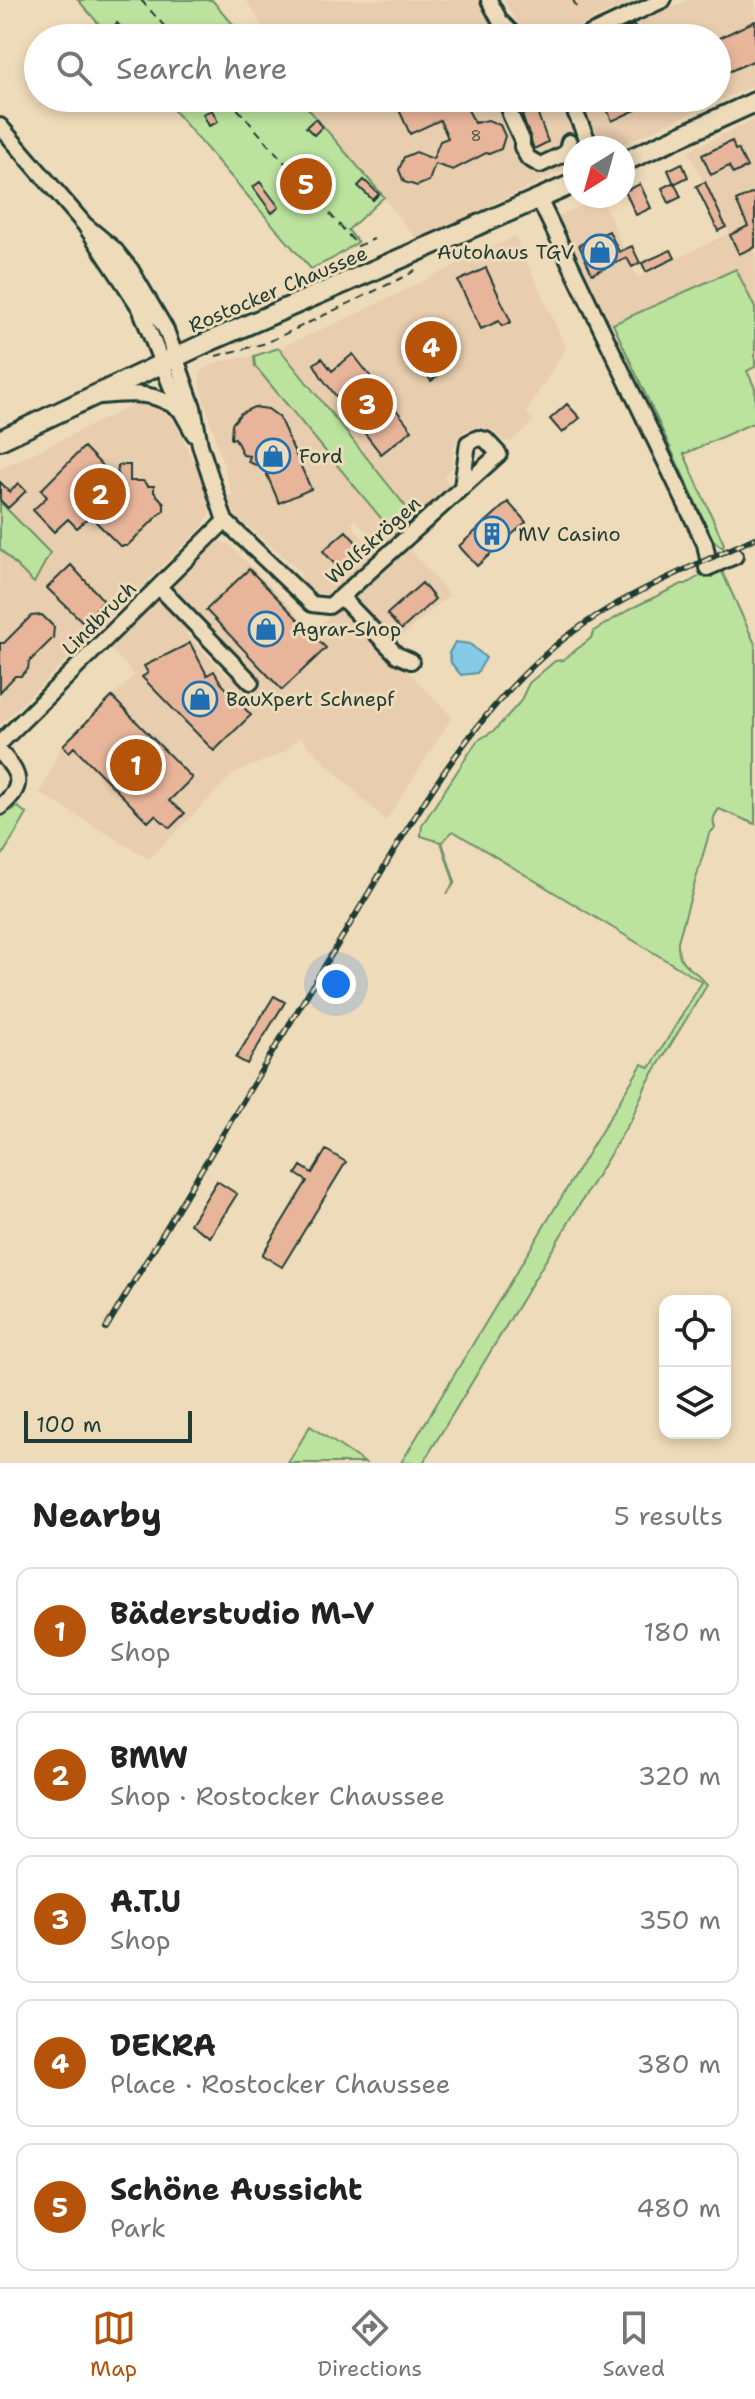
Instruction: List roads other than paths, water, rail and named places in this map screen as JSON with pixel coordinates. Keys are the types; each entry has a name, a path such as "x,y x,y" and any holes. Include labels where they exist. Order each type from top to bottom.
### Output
{"main road":[{"path":"635,157 755,102"},
{"name":"Rostocker Chaussee","path":"0,440 170,361 563,188"}],"street":[{"path":"489,0 503,24"},
{"path":"611,24 663,0"},
{"path":"511,112 528,158 540,165 563,154"},
{"path":"575,112 586,136"},
{"path":"0,126 85,225 114,249 131,270 166,330 170,361"},
{"path":"539,199 705,544 707,568 735,556"},
{"name":"Wolfskrögen","path":"170,361 180,409 200,445"},
{"name":"Wolfskrögen","path":"170,361 193,407 200,445 225,521 312,604 329,606 341,597 499,454 486,440 478,438 468,443 462,487"},
{"path":"97,397 141,393 168,401 180,409"},
{"name":"Lindbruch","path":"0,743 225,521"},
{"path":"159,587 251,682"},
{"path":"341,597 397,655 411,661"},
{"path":"0,752 16,772 18,784 14,794 0,807"}],"water":[{"path":"455,642 470,644 486,658 477,673 461,675 451,663 449,653"}],"railway":[{"path":"106,1328 410,824 487,715 549,651 597,616 648,587 755,538"}],"place":[{"name":"Schöne Aussicht","path":"306,184"},
{"name":"Autohaus TGV","path":"600,252"},
{"name":"DEKRA","path":"431,347"},
{"name":"A.T.U","path":"367,404"},
{"name":"Ford","path":"273,456"},
{"name":"BMW","path":"100,494"},
{"name":"MV Casino","path":"492,534"},
{"name":"Agrar-Shop","path":"266,629"},
{"name":"BauXpert Schnepf","path":"200,699"},
{"name":"Bäderstudio M-V","path":"136,765"}]}
